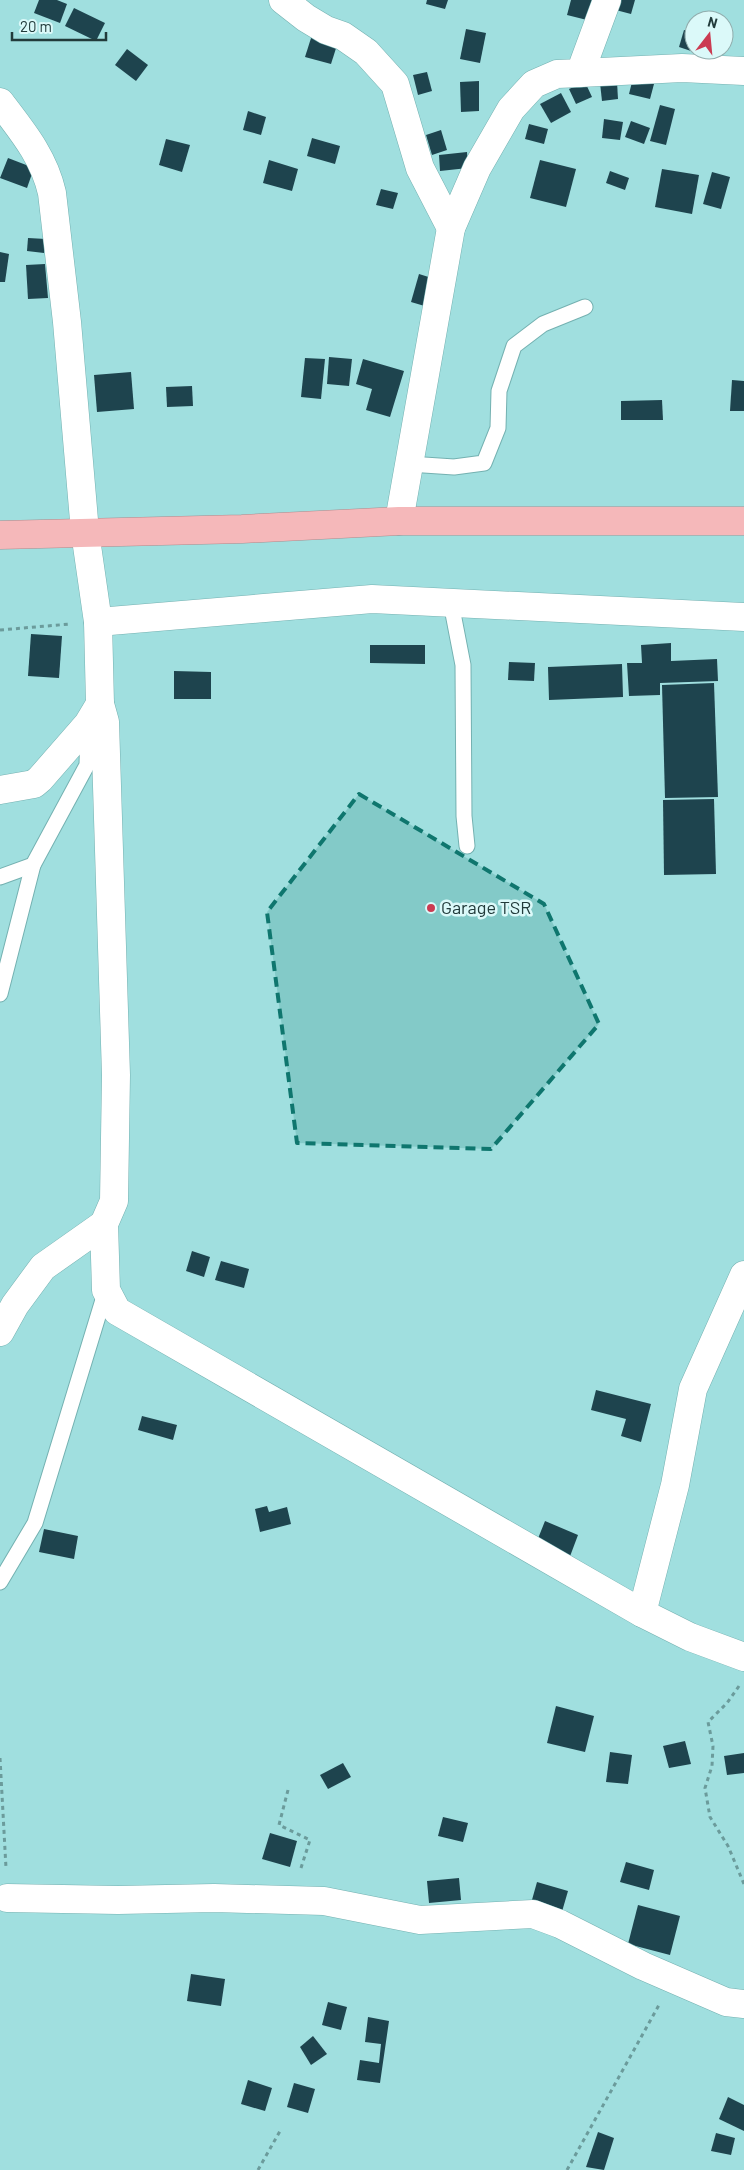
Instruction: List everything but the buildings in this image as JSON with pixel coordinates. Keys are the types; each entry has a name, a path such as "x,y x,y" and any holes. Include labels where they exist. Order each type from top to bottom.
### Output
{"highway":[{"path":"0,535 242,529 399,521 744,521"}],"street":[{"path":"283,0 306,18 326,30 343,36 366,52 395,84 420,168 451,228"},
{"path":"580,73 607,0"},
{"path":"399,521 451,228 477,168 511,109 534,84 557,74 682,68 744,71"},
{"path":"0,102 39,154 48,175 52,193 67,322 85,532 98,622 94,714 34,784 0,790"},
{"path":"98,622 372,599 744,617"},
{"path":"94,714 105,722 116,1075 114,1201 104,1224 106,1290 117,1311 642,1613 690,1637 742,1656"},
{"path":"0,1332 15,1304 42,1267 104,1224"},
{"path":"642,1613 675,1485 693,1389 744,1275"},
{"path":"7,1898 118,1900 214,1898 324,1901 420,1920 533,1914 560,1924 674,1980 726,2002 744,2004"}],"lane":[{"path":"409,464 454,467 484,463 498,428 499,391 514,346 543,324 585,307"},
{"path":"451,602 463,665 464,816 467,846"},
{"path":"0,994 34,865 86,765 94,714"},
{"path":"0,877 34,865"},
{"path":"0,1582 35,1523 106,1290"}],"path":[{"path":"0,630 98,622"},
{"path":"742,1656 744,1679 727,1703 708,1722 713,1746 712,1766 705,1788 710,1817 728,1846 744,1884"},
{"path":"0,1758 7,1898"},
{"path":"288,1790 279,1825 310,1840 291,1900"},
{"path":"566,2170 628,2056 674,1980"},
{"path":"258,2170 280,2131"}],"highlighted area":[{"path":"359,794 544,904 599,1024 491,1149 297,1143 267,912"}],"place":[{"name":"Garage TSR","path":"431,908"}]}
